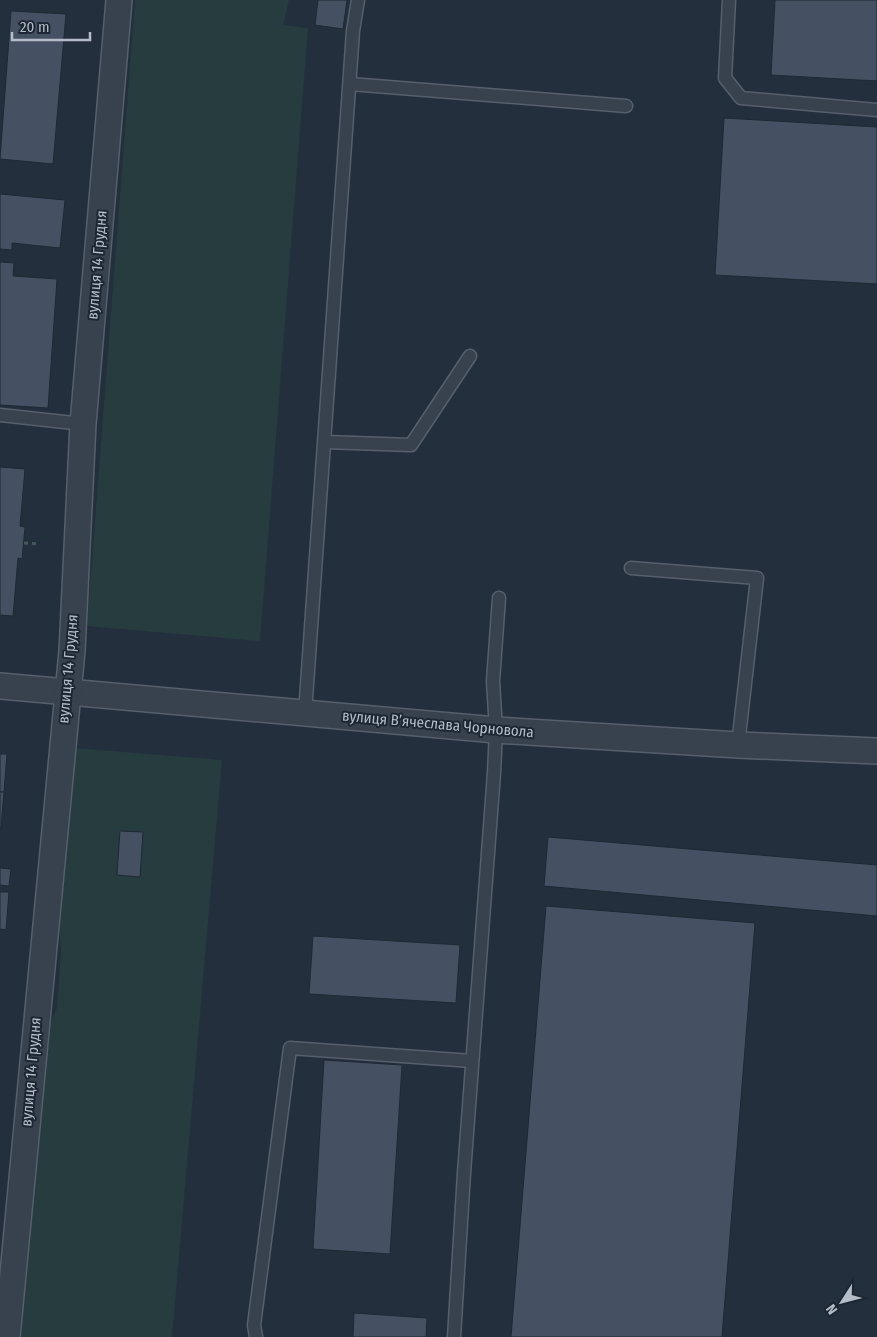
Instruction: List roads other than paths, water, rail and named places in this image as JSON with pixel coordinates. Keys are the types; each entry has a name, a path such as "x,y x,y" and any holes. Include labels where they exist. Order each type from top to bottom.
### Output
{"street":[{"name":"вулиця 14 Грудня","path":"7,1337 72,650 83,424 119,0"},
{"name":"вулиця Вʼячеслава Чорновола","path":"0,686 496,730 738,745 877,750"}],"lane":[{"path":"305,713 353,30 358,0"},
{"path":"729,0 725,78 741,98 877,110"},
{"path":"350,84 626,106"},
{"path":"325,442 410,445 470,356"},
{"path":"0,416 83,424"},
{"path":"631,568 757,578 738,745"},
{"path":"454,1337 472,1061 491,829 496,730 493,681 498,598"},
{"path":"256,1337 254,1324 290,1048 472,1061"}]}
